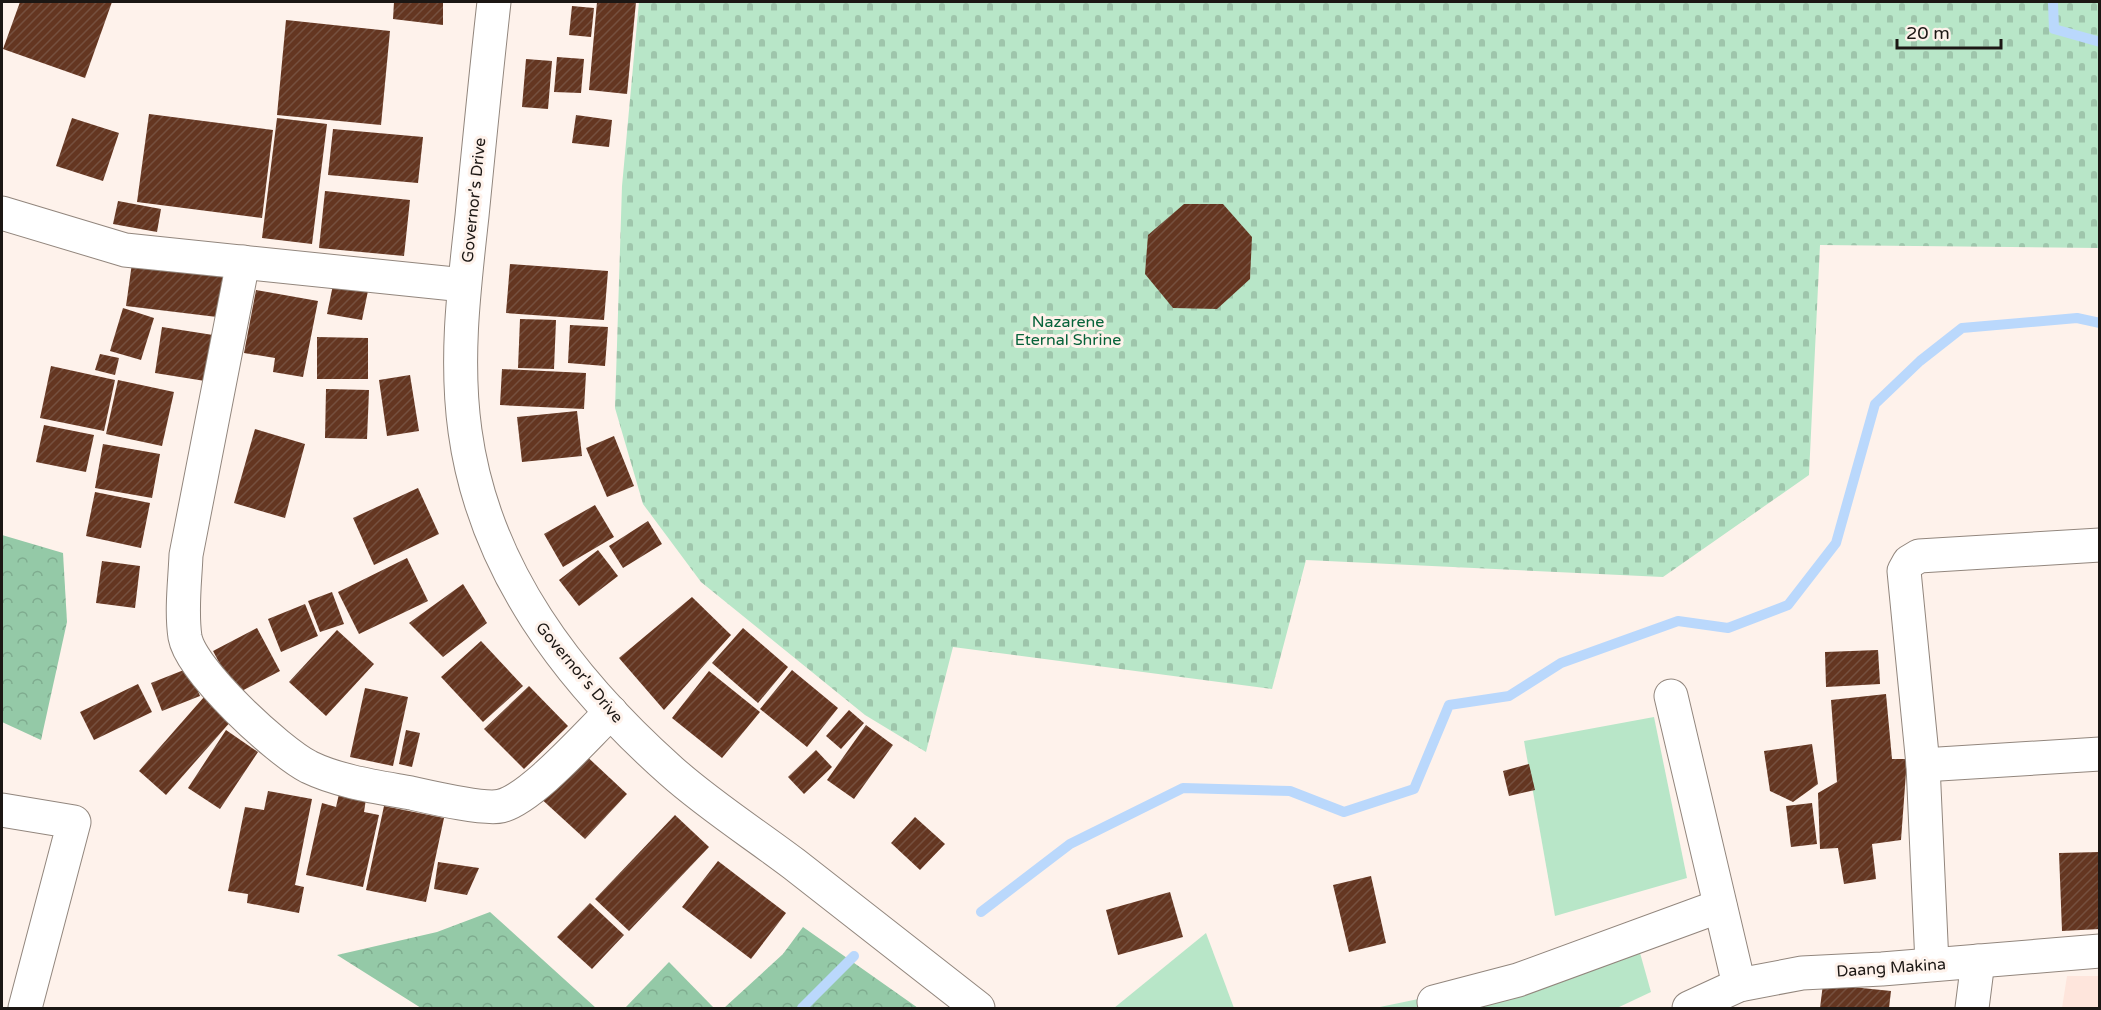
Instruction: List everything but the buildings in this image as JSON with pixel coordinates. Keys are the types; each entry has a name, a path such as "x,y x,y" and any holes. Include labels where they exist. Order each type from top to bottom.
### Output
{"street":[{"name":"Governor's Drive","path":"494,2 464,285 460,360 465,429 471,465 485,516 507,569 538,625 611,712 674,773 978,1008"},
{"path":"2,213 125,250 464,285"},
{"path":"243,262 186,555 185,639 210,679 252,724 309,767 362,784 436,798 500,806 522,795 611,712"},
{"path":"1932,964 1923,765 1904,571 1909,562 1919,556 2100,545"},
{"path":"1671,696 1739,986"},
{"path":"1923,765 2100,754"},
{"path":"2,810 74,822 32,1007"},
{"path":"1434,1002 1518,980 1720,906"},
{"name":"Daang Makina","path":"1689,1008 1739,986 1802,973 2100,951"},
{"path":"1972,1008 1978,961"}],"shaded area":[{"path":"2067,976 2099,976 2099,1008 2062,1008"}],"green space":[{"name":"Nazarene Eternal Shrine","path":"639,2 2099,2 2099,248 1820,245 1809,475 1663,577 1306,560 1272,689 953,647 926,752 865,715 701,582 643,504 615,408 622,186"},
{"path":"2,535 63,553 67,622 41,740 2,722"},
{"path":"1654,717 1687,878 1555,916 1524,741"},
{"path":"490,912 596,1008 421,1008 337,955 437,932"},
{"path":"803,927 918,1008 724,1008 783,954"},
{"path":"1206,933 1234,1008 1114,1008"},
{"path":"1640,953 1651,992 1617,1008 1375,1008"},
{"path":"669,962 714,1008 625,1008"}],"waterway":[{"path":"2053,2 2054,29 2100,42"},
{"path":"981,912 1070,844 1183,788 1290,791 1344,812 1414,789 1449,705 1509,696 1561,663 1678,621 1728,628 1788,605 1836,543 1875,404 1920,361 1962,328 2077,318 2100,323"},
{"path":"802,1008 854,956"}]}
